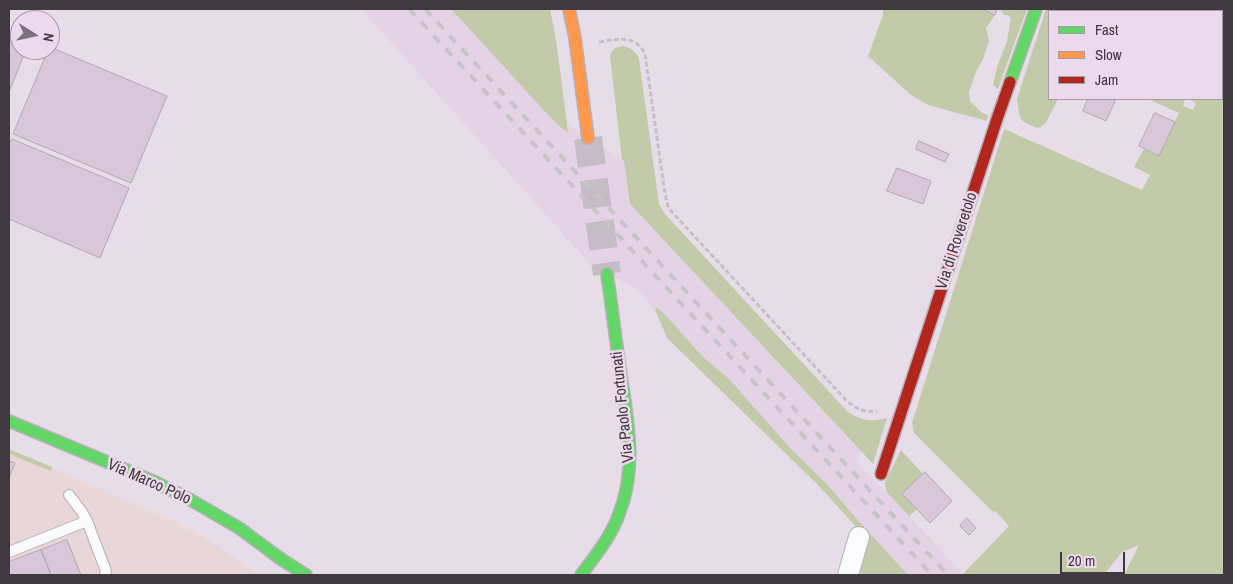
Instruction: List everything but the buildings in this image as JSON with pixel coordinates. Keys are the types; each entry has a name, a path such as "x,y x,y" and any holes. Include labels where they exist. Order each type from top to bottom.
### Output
{"street":[{"path":"569,9 575,38 588,138"},
{"name":"Via di Roveretolo","path":"881,474 994,128 1036,9"},
{"name":"Via Paolo Fortunati","path":"581,575 608,538 621,512 628,489 630,462 629,433 607,274"},
{"name":"Via Marco Polo","path":"9,421 155,482 189,499 239,528 306,575"},
{"path":"848,575 859,537"},
{"name":"Via Marco Polo","path":"281,559 297,575"},
{"name":"Via Paolo Fortunati","path":"572,575 591,562"}],"lane":[{"path":"69,494 87,521 106,571 105,575"},
{"path":"9,552 87,521"}],"path":[{"path":"596,42 632,40 639,45 645,54 665,194 668,206 676,218 845,399 862,411 881,411"}],"shaded area":[{"path":"361,9 451,9 560,127 568,132 568,125 624,161 630,204 861,452 855,459 964,575 901,575 819,486 740,405 667,338 655,309 638,290 591,265"},
{"path":"9,449 165,517 202,536 259,575 9,575"}],"green space":[{"path":"451,9 550,9 568,132 550,117"},
{"path":"883,9 982,9 995,15 986,28 989,41 969,92 970,101 982,113 988,115 987,121 928,105 911,95 868,56 883,15"},
{"path":"1000,9 1027,9 998,89 993,85 997,67 1007,41 1011,18 1008,15 1004,15"},
{"path":"1046,9 1113,9 1048,10 1048,100 1057,100 1045,124 1038,128 1023,121 1017,99"},
{"path":"1223,13 1224,575 1124,575 1139,545 1122,552 1104,575 964,575 1009,526 914,433 912,423 1004,129 1142,190 1150,175 1134,167 1144,149 1159,155 1179,113 1150,100 1185,100 1183,106 1193,110 1196,103 1190,100 1223,100"},
{"path":"623,46 633,50 639,59 659,204 665,214 847,411 867,420 887,418 873,464 630,204 624,161 622,160 610,56 615,49"},
{"path":"658,308 702,356 728,378 908,575 856,575 867,539 819,486 667,338 655,309"},
{"path":"9,449 52,467 51,471 9,454"},
{"path":"901,450 923,474 902,494 917,509 909,516 886,491 885,482"}],"tunnel":[{"path":"588,138 607,274"}],"railway":[{"path":"409,9 932,575"},
{"path":"425,9 948,575"}],"traffic: fast":[{"path":"1010,82 1036,9"},
{"path":"581,575 612,531 625,497 628,480 628,428 607,274"},
{"path":"9,421 155,482 189,499 239,528 306,575"}],"traffic: slow":[{"path":"569,9 575,38 588,138"}],"traffic: jam":[{"path":"881,474 1010,82"}]}
